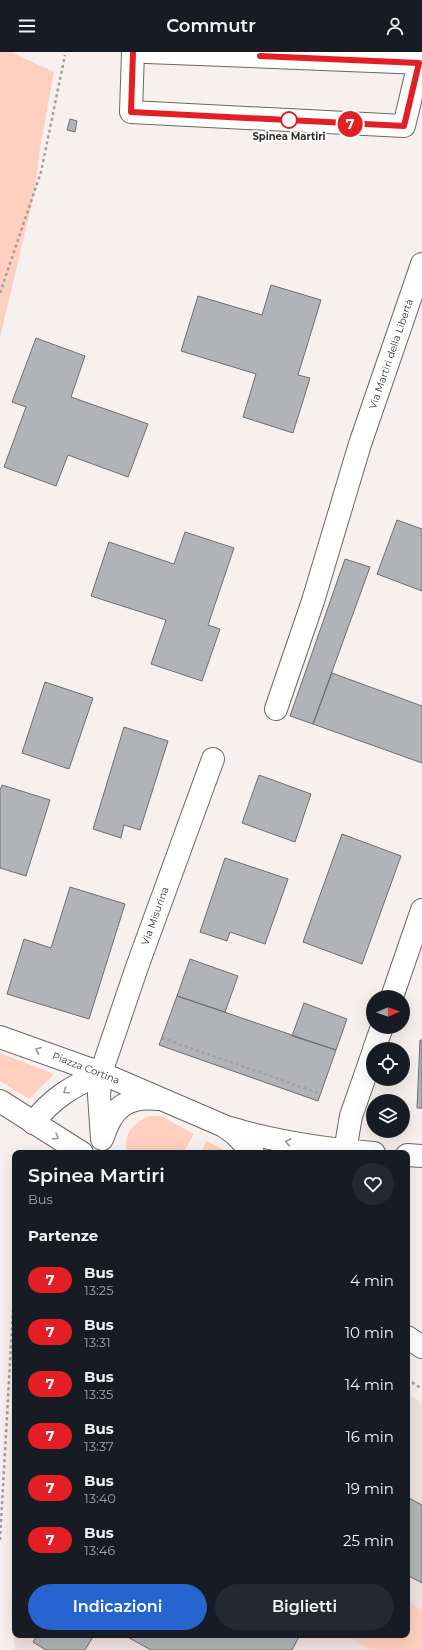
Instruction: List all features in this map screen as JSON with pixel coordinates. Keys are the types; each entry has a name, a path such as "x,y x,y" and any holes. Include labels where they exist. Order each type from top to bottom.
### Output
{"street":[{"path":"133,52 131,112 404,126 421,63 147,52"},
{"name":"Via Martiri della Libertà","path":"276,709 313,601 360,444 422,264"},
{"name":"Via Misurina","path":"103,1146 99,1095 101,1073 137,967 213,759"},
{"path":"394,990 422,910"},
{"name":"Piazza Cortina","path":"0,1036 101,1073 224,1126 235,1134 250,1150"},
{"path":"33,1123 43,1110 68,1089 101,1073"},
{"path":"341,1150 366,1073"},
{"name":"Piazza Cortina","path":"103,1146 108,1121 118,1108 131,1100 147,1098 171,1102"},
{"path":"0,1101 77,1150"},
{"path":"224,1126 260,1137 334,1150"},
{"path":"410,1155 422,1156"},
{"path":"410,1339 422,1347"}],"path":[{"path":"0,293 41,172 65,55"},
{"path":"162,1038 321,1094"},
{"path":"0,1540 12,1327"},
{"path":"410,1381 422,1389"}],"shaded area":[{"path":"0,52 11,52 54,72 40,149 35,191 0,337"},
{"path":"0,1053 54,1074 29,1099 0,1081"},
{"path":"150,1116 161,1116 194,1134 185,1150 127,1150 126,1140 128,1135 135,1125 144,1118"},
{"path":"207,1141 224,1150 202,1150"},
{"path":"410,1396 422,1403 422,1650 15,1650 14,1638 410,1638"},
{"path":"12,1589 12,1620 11,1610"},
{"path":"410,1603 422,1611 422,1650 371,1650 352,1638 410,1638"}],"building":[{"path":"70,119 77,121 75,132 67,130"},
{"path":"271,285 321,300 298,375 310,378 293,433 243,417 256,374 181,351 198,296 262,315"},
{"path":"36,338 85,356 71,397 148,424 128,477 68,455 56,486 4,467 26,407 12,402"},
{"path":"397,520 422,529 422,591 377,574"},
{"path":"185,532 234,548 208,625 220,629 202,681 151,664 166,620 91,596 109,542 174,564"},
{"path":"345,559 370,567 313,724 290,716"},
{"path":"332,673 422,706 422,763 313,724"},
{"path":"45,682 93,698 69,769 22,753"},
{"path":"124,727 168,741 140,830 124,825 121,838 93,829"},
{"path":"259,775 311,794 295,842 242,823"},
{"path":"2,785 50,800 26,876 0,868 0,790"},
{"path":"342,834 401,856 362,964 303,942"},
{"path":"225,858 288,879 265,944 230,932 227,941 200,932"},
{"path":"70,887 125,904 89,1019 7,994 24,939 51,948"},
{"path":"190,959 238,976 225,1012 177,996"},
{"path":"177,996 336,1050 318,1101 159,1045"},
{"path":"304,1003 347,1019 336,1050 292,1036"},
{"path":"420,1040 422,1040 422,1108 417,1108"},
{"path":"410,1499 422,1505 422,1583 410,1577"},
{"path":"35,1638 92,1638 85,1650 46,1650 33,1642"},
{"path":"129,1638 298,1638 292,1650 151,1650"}],"bus line":[{"name":"7","path":"133,52 131,112 404,126 419,63 260,56"}],"place":[{"name":"Spinea Martiri","path":"289,120"}]}
